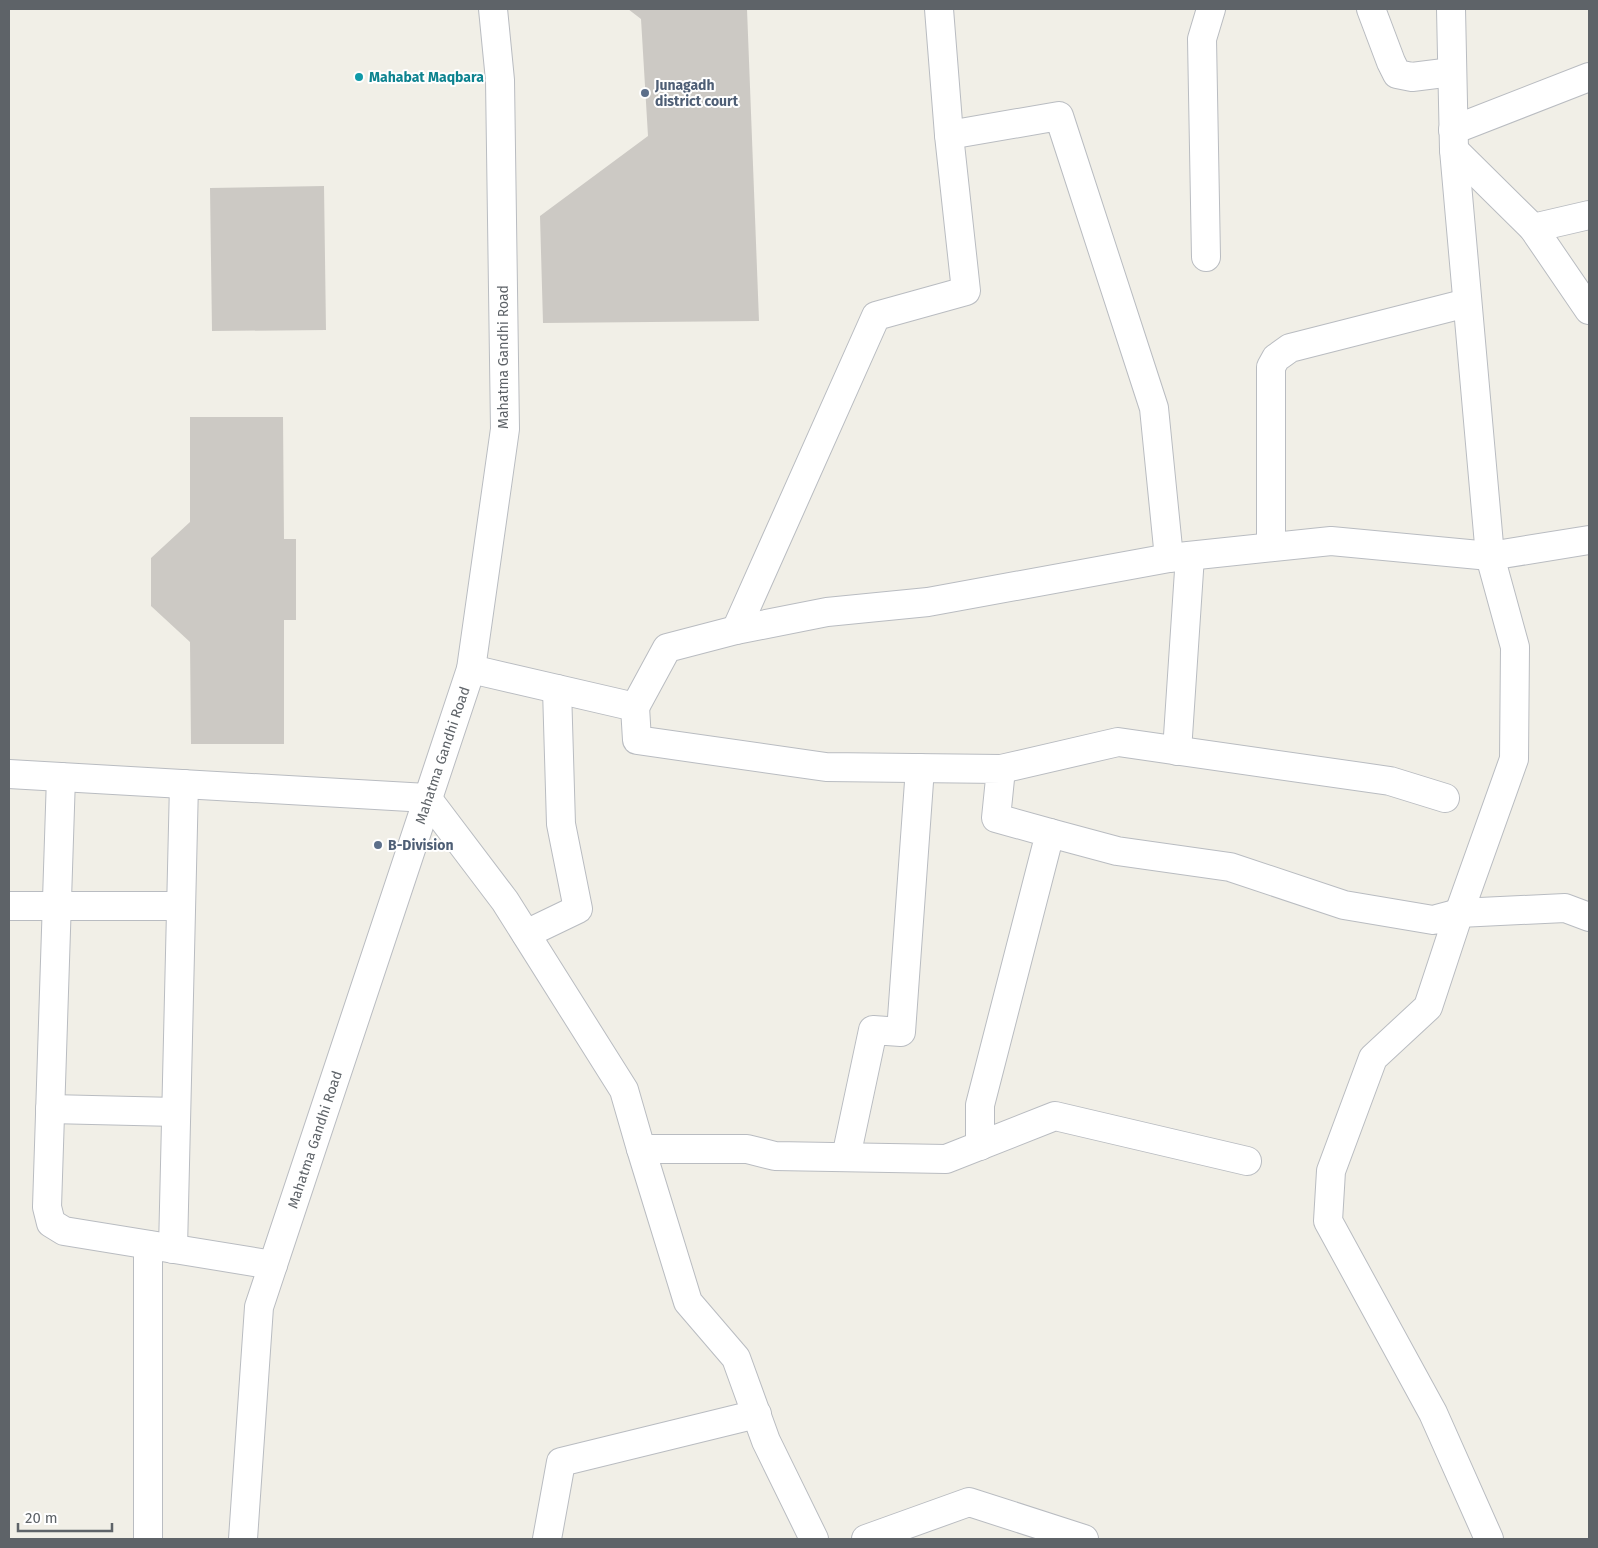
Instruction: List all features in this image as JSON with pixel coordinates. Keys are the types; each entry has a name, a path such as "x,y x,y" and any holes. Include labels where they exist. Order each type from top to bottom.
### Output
{"street":[{"name":"Mahatma Gandhi Road","path":"243,1539 259,1307 471,669 505,429 500,80 493,9"},
{"path":"736,630 876,316 966,291 949,135 939,9"},
{"path":"1206,257 1202,39 1211,9"},
{"path":"1371,9 1390,62 1397,74 1412,77 1452,72"},
{"path":"1451,9 1453,140 1490,556 1516,647 1514,759 1459,913 1428,1007 1373,1058 1331,1172 1328,1221 1433,1413 1490,1539"},
{"path":"1453,140 1589,77"},
{"path":"949,135 1059,116 1154,408 1180,557 1177,751"},
{"path":"1453,140 1533,228 1589,310"},
{"path":"1533,228 1589,215"},
{"path":"1271,547 1271,367 1276,358 1290,348 1468,303"},
{"path":"1444,798 1390,781 1118,742 1001,769 826,768 637,740 635,707 667,648 736,630 828,612 928,602 1180,557 1330,541 1490,556 1589,540"},
{"path":"471,669 635,707"},
{"path":"526,934 578,909 561,824 557,688"},
{"path":"846,1157 873,1030 901,1032 920,768"},
{"path":"1001,769 996,818 1117,851 1230,867 1344,905 1433,920 1459,913 1565,908 1589,917"},
{"path":"9,774 427,798 505,900 624,1090 688,1302 736,1358 766,1441 814,1539"},
{"path":"61,776 47,1207 50,1223 64,1231 273,1265"},
{"path":"148,1539 161,1247 176,1112 184,784"},
{"path":"980,1146 980,1105 1050,833"},
{"path":"9,906 181,906"},
{"path":"50,1109 176,1112"},
{"path":"641,1149 747,1149 775,1156 946,1159 1055,1116 1247,1161"},
{"path":"547,1539 561,1462 757,1414"},
{"path":"866,1539 969,1502 1084,1539"}],"building":[{"path":"628,9 747,9 759,321 543,323 540,216 648,136 641,19"},
{"path":"324,186 326,330 212,331 210,188"},
{"path":"190,417 283,417 284,539 296,539 296,620 284,620 284,744 191,744 190,642 151,606 151,558 190,522"}],"place":[{"name":"Mahabat Maqbara","path":"359,77"},
{"name":"Junagadh district court","path":"645,93"},
{"name":"B-Division","path":"378,845"}]}
